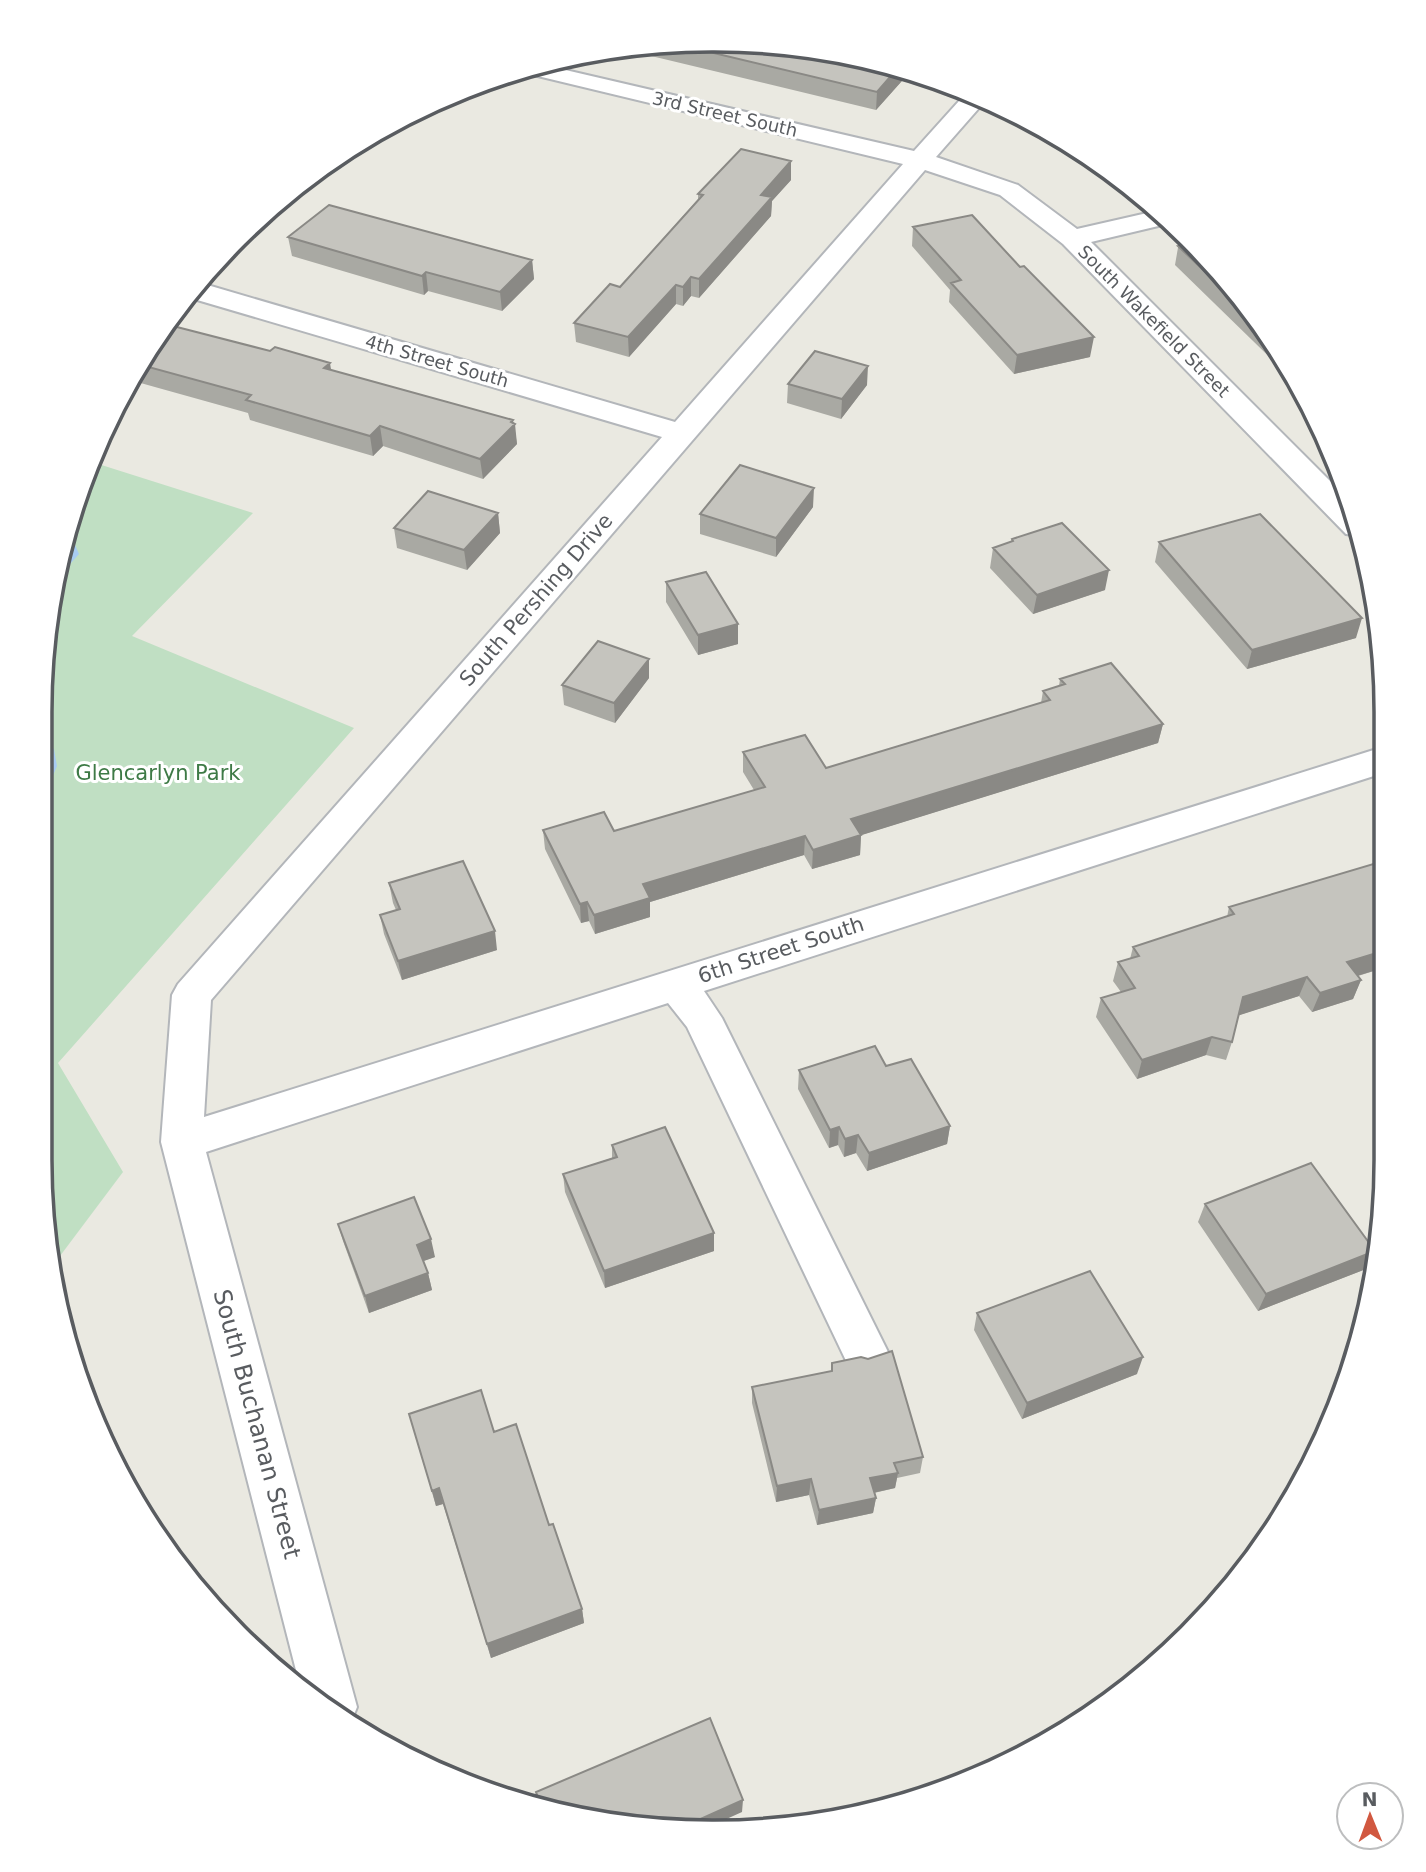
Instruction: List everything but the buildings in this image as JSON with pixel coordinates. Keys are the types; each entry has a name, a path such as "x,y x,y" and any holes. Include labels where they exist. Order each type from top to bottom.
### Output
{"street":[{"name":"3rd Street South","path":"549,73 920,160"},
{"name":"South Pershing Drive","path":"182,1142 192,995 969,104"},
{"name":"South Wakefield Street","path":"920,160 1009,190 1072,238 1341,511"},
{"path":"1072,238 1152,220"},
{"name":"4th Street South","path":"204,293 681,433"},
{"name":"6th Street South","path":"182,1142 1374,763"},
{"path":"676,984 702,1018 865,1352"},
{"name":"South Buchanan Street","path":"182,1142 328,1695"}],"green space":[{"name":"Glencarlyn Park","path":"101,465 253,513 132,636 354,728 58,1063 123,1172 60,1256 52,1159 54,670 65,584 75,542"}]}
